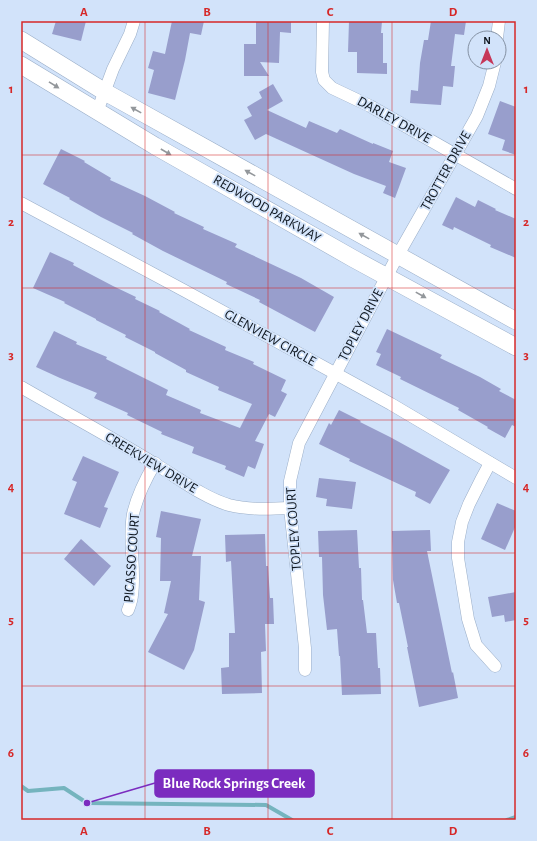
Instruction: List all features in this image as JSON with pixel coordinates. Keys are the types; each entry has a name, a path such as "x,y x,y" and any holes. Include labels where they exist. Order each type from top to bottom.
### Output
{"main road":[{"name":"REDWOOD PARKWAY","path":"21,40 105,92 516,321"},
{"name":"REDWOOD PARKWAY","path":"21,65 162,150 347,255 516,347"}],"street":[{"path":"97,112 113,69 130,34 134,21"},
{"name":"DARLEY DRIVE","path":"323,21 322,72 324,80 332,88 370,106 516,189"},
{"name":"TROTTER DRIVE","path":"387,276 477,116 489,86 493,70"},
{"name":"GLENVIEW CIRCLE","path":"21,203 391,404 516,478"},
{"name":"TOPLEY DRIVE","path":"335,374 387,276"},
{"name":"TOPLEY COURT","path":"305,670 305,648 290,508 290,481 299,443 335,374"},
{"name":"CREEKVIEW DRIVE","path":"21,387 155,463 206,496 230,505 248,508 290,508"},
{"name":"PICASSO COURT","path":"128,610 132,595 133,581 133,515 137,496 155,463"},
{"path":"490,463 469,504 462,522 458,542 458,558 468,619 476,645 495,666"}],"building":[{"path":"56,21 86,21 81,41 52,34"},
{"path":"172,21 204,21 201,35 190,33 175,100 148,93 154,70 148,68 153,51 165,54"},
{"path":"256,21 291,21 291,33 280,32 279,63 260,62 269,76 244,76 244,44 256,44"},
{"path":"349,21 382,21 381,33 383,33 383,63 387,63 387,74 357,73 357,52 348,52"},
{"path":"431,21 466,21 464,35 455,34 451,66 455,66 453,87 443,86 441,105 410,103 411,90 418,91 420,63 424,40 428,40"},
{"path":"273,84 283,101 267,110 306,128 309,121 337,133 340,129 373,144 393,151 389,162 406,168 395,198 383,193 386,186 354,174 266,134 255,140 244,120 252,116 247,107 262,98 259,92"},
{"path":"500,101 516,107 516,155 502,150 505,140 488,134"},
{"path":"61,149 85,161 84,162 111,178 110,180 145,196 175,212 174,213 204,227 203,229 237,244 235,247 301,278 334,297 315,332 259,302 260,300 226,284 227,282 163,251 43,184"},
{"path":"456,197 475,207 478,200 496,209 495,210 516,219 516,258 490,247 491,245 454,227 453,230 442,225"},
{"path":"50,252 74,263 73,265 136,297 135,299 160,311 159,312 190,329 189,330 226,347 225,350 254,362 253,364 286,380 281,391 287,394 275,417 269,414 255,441 264,444 255,469 248,466 244,477 225,469 226,466 192,453 194,447 161,434 162,432 127,415 128,413 94,398 97,393 36,367 54,331 77,342 76,344 107,357 106,359 168,390 166,395 201,410 200,413 240,428 252,404 218,390 219,387 186,372 186,370 155,352 125,337 126,335 64,303 65,302 33,288"},
{"path":"387,329 442,355 440,358 480,377 501,389 499,391 516,400 516,427 512,425 505,438 458,410 459,408 400,379 401,377 376,365 381,354 376,352"},
{"path":"339,410 450,470 430,504 415,496 416,492 349,461 350,459 319,444 329,423 331,425"},
{"path":"83,456 119,472 104,507 108,508 100,528 64,514 77,482 72,480"},
{"path":"319,478 356,482 352,509 326,506 327,499 316,497"},
{"path":"497,503 516,511 516,525 505,550 481,539"},
{"path":"161,511 201,519 192,556 201,556 199,600 205,602 194,650 184,670 148,652 168,614 164,613 171,581 160,581 161,538 156,537"},
{"path":"357,530 359,568 361,568 362,600 367,633 376,633 381,694 342,695 337,629 327,630 323,595 322,557 319,557 318,531"},
{"path":"430,530 431,551 427,551 458,698 419,707 399,603 397,603 393,580 392,531"},
{"path":"265,534 266,566 268,566 270,598 273,598 274,624 265,624 266,651 261,652 262,693 222,694 221,668 229,667 229,633 235,633 231,561 226,562 225,535"},
{"path":"81,539 111,566 94,586 64,559"},
{"path":"516,592 516,620 505,622 504,615 492,617 488,597"}],"waterway":[{"path":"21,786 28,791 64,788 87,803 266,805 292,820"},
{"path":"507,820 516,817"}],"place":[{"name":"Blue Rock Springs Creek","path":"87,803"}]}
